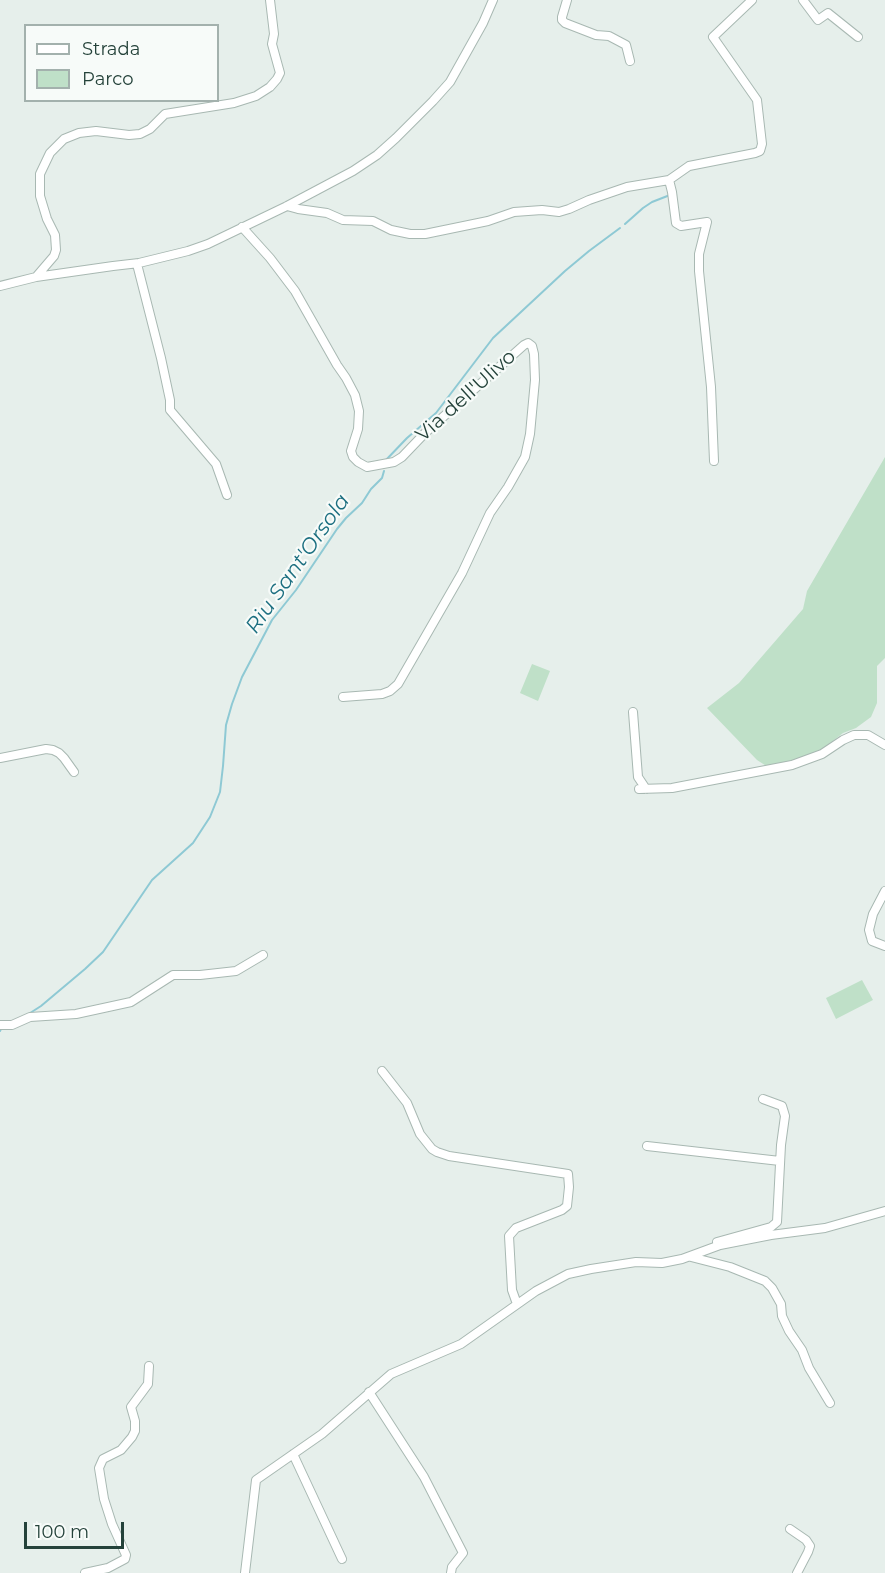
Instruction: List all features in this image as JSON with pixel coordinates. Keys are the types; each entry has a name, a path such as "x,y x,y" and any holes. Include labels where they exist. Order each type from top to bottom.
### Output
{"street":[{"path":"36,278 54,256 56,250 55,235 40,196 40,174 50,153 64,139 79,133 96,130 129,135 140,134 150,129 165,114 234,103 256,96 270,87 278,79 280,73 272,44 274,34 270,0"},
{"path":"0,286 36,278 137,264 188,251 208,244 287,206 353,171 377,154 450,82 494,0"},
{"path":"567,0 562,16 565,23 596,35 609,36 623,44 628,47 630,62"},
{"path":"287,206 327,213 343,220 373,221 391,230 425,234 488,221 514,212 543,210 559,212 627,187 669,180 689,166 760,151 762,144 757,100 713,37 752,0"},
{"path":"803,0 818,20 828,13 858,37"},
{"path":"669,180 676,223 681,226 707,222 699,254 699,271 711,387 714,461"},
{"name":"Via dell'Ulivo","path":"242,227 295,291 355,395 359,411 358,429 351,451 353,457 367,467 394,462 402,457 432,426 524,345 528,343 532,345 534,354 535,380 530,434 525,457 490,513 453,589 398,684 382,694 343,697"},
{"path":"137,264 161,358 170,410 216,464 227,495"},
{"path":"633,712 638,777 643,789 672,788 792,765 822,754 854,735 868,735 885,745"},
{"path":"0,758 46,748 59,753 74,772"},
{"path":"885,891 873,914 868,930 872,941 885,946"},
{"path":"0,1025 12,1025 30,1017 76,1014 131,1002 173,975 236,971 263,955"},
{"path":"382,1071 407,1103 420,1134 437,1152 449,1156 568,1174 567,1206 516,1228 509,1236 512,1290 517,1304"},
{"path":"686,1258 686,1253 771,1227 777,1222 785,1116 784,1109 778,1103 763,1099"},
{"path":"647,1146 780,1161"},
{"path":"245,1573 256,1480 322,1434 391,1374 461,1344 536,1291 567,1274 636,1262 662,1263 686,1258 720,1245 825,1228 885,1211"},
{"path":"686,1258 730,1267 765,1281 772,1288 781,1304 782,1316 789,1331 802,1350 809,1368 830,1403"},
{"path":"85,1573 108,1568 125,1559 126,1555 112,1524 104,1498 99,1468 103,1460 127,1444 135,1431 131,1407 148,1384 149,1366"},
{"path":"369,1392 424,1478 463,1553 452,1566 451,1573"},
{"path":"293,1454 342,1559"},
{"path":"790,1529 806,1540 810,1546 797,1573"}],"green space":[{"path":"885,457 885,658 877,666 877,703 871,717 856,728 843,733 810,759 771,769 757,760 707,708 739,683 803,609 807,591"},
{"path":"532,664 550,671 538,701 520,693"},
{"path":"862,980 873,1000 836,1019 826,998"}],"waterway":[{"name":"Riu Sant'Orsola","path":"625,224 652,202 670,195"},
{"name":"Riu Sant'Orsola","path":"385,461 436,413 493,338 565,271 620,228"},
{"name":"Riu Sant'Orsola","path":"27,1015 41,1006 103,952 152,880 193,843 210,817 220,792 226,725 242,677 272,620 296,590 337,529 362,503 382,478 384,471"}]}
